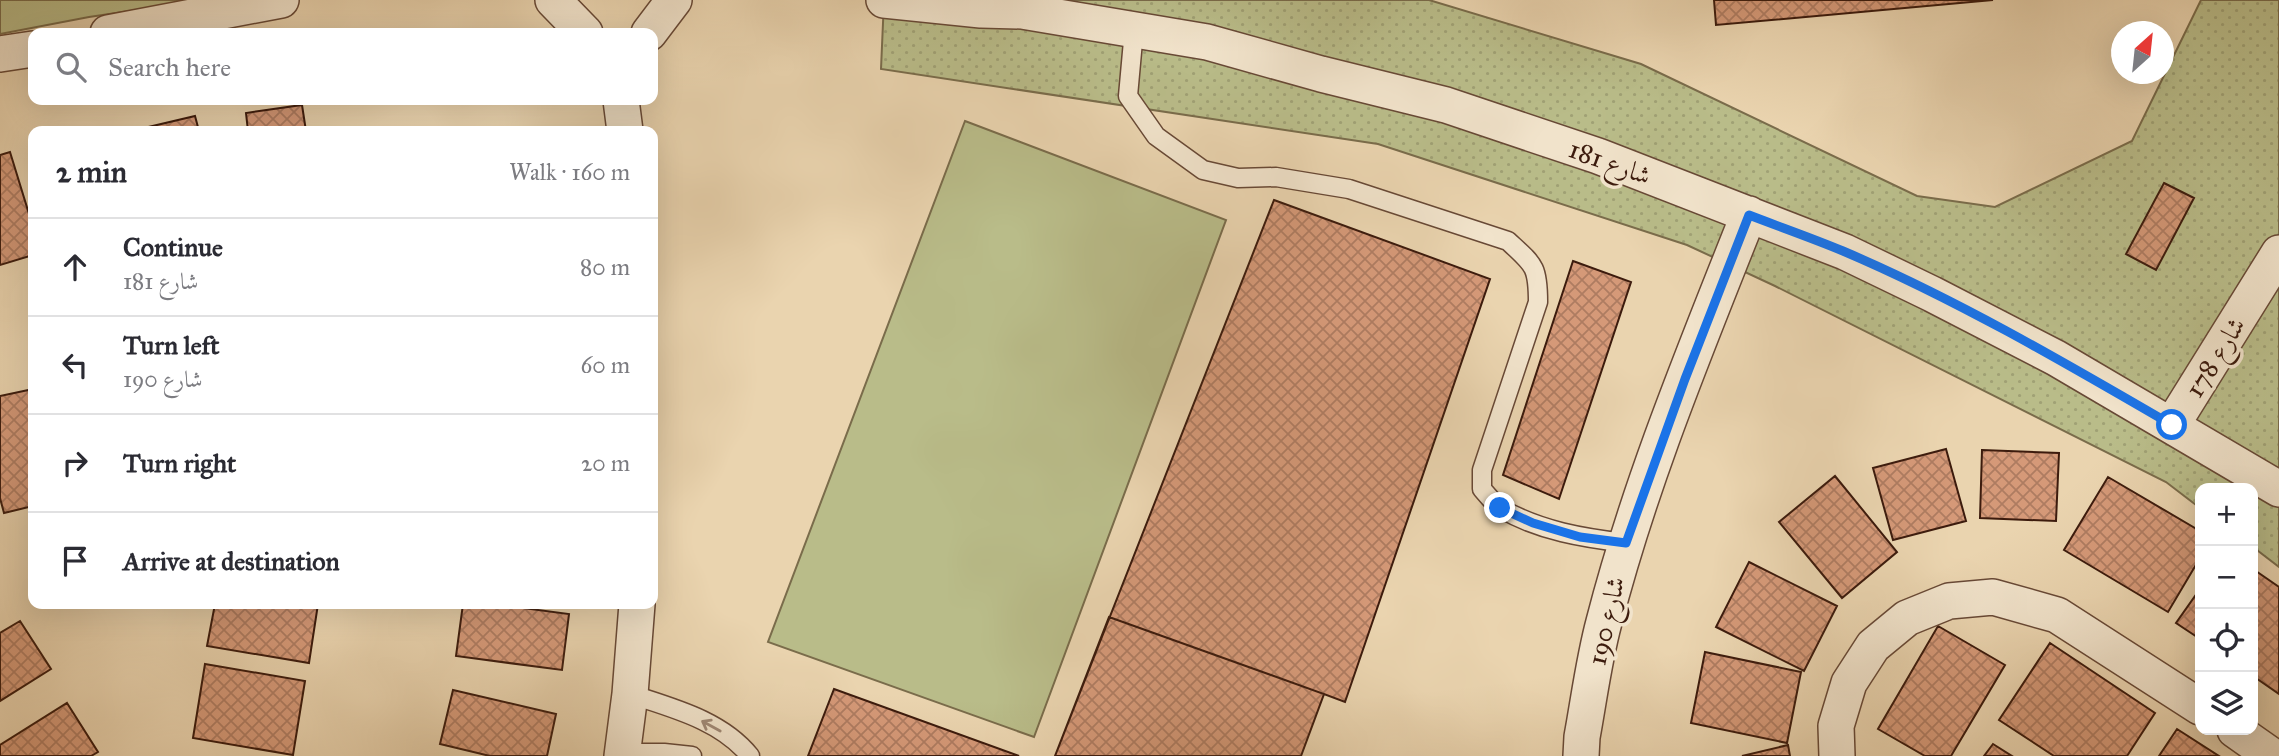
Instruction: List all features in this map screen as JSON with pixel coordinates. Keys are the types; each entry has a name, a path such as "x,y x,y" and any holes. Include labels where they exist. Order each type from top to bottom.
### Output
{"street":[{"path":"553,0 580,28"},
{"path":"653,28 674,0"},
{"name":"شارع 181","path":"884,0 1022,12 1207,42 1446,105 1598,156 1845,252 1933,294 2056,358 2279,489"},
{"path":"133,28 265,2"},
{"path":"0,54 28,49"},
{"path":"622,105 624,126"},
{"name":"شارع 190","path":"1581,756 1581,737 1603,624 1626,543 1685,379 1749,215"},
{"name":"شارع 178","path":"2172,425 2279,253"},
{"path":"1837,756 1836,726 1849,683 1873,646 1907,618 1948,601 1993,597 2057,615 2195,704"},
{"path":"622,755 631,694 637,609"},
{"path":"2242,735 2272,756"}],"lane":[{"path":"1134,30 1128,96 1156,136 1203,170 1238,178 1276,177 1349,189 1508,241 1525,256 1538,274 1538,302 1482,470 1482,489 1500,508 1533,523 1580,537 1626,543"},
{"path":"631,694 686,713 706,723 741,746 750,756"},
{"path":"622,755 664,753 692,756"}],"green space":[{"path":"0,0 204,0 89,17 0,34"},
{"path":"884,0 1429,0 1641,64 1917,196 1995,207 2132,141 2160,84 2174,84 2174,55 2201,0 2279,0 2279,567 2258,551 2258,483 2195,483 2195,504 2166,482 1775,286 1687,245 1378,144 881,69"},
{"path":"965,121 1226,220 1034,737 768,642"}],"building":[{"path":"1714,0 1993,0 1716,25"},
{"path":"302,105 305,126 247,126 246,113"},
{"path":"195,116 198,126 153,126"},
{"path":"10,152 28,211 28,257 0,265 0,155"},
{"path":"2164,183 2194,198 2156,270 2126,254"},
{"path":"1274,200 1490,279 1345,702 1324,694 1301,756 1055,756"},
{"path":"1274,200 1490,279 1345,702 1324,694 1301,756 1055,756"},
{"path":"1573,261 1631,282 1559,499 1503,475"},
{"path":"28,390 28,507 4,513 0,498 0,396"},
{"path":"1946,449 1966,521 1893,540 1873,468"},
{"path":"1982,450 2059,453 2056,521 1980,518"},
{"path":"1835,476 1897,552 1842,598 1779,522"},
{"path":"2108,477 2195,528 2195,566 2168,612 2064,550"},
{"path":"1749,562 1837,606 1804,671 1716,627"},
{"path":"2258,572 2279,587 2279,694 2258,679"},
{"path":"2195,596 2195,636 2176,623"},
{"path":"214,609 317,609 309,663 207,646"},
{"path":"462,609 531,609 569,614 562,670 456,656"},
{"path":"1109,617 1324,694 1301,756 1055,756"},
{"path":"20,621 51,669 0,701 0,633"},
{"path":"1938,626 2005,665 1951,756 1925,756 1878,729"},
{"path":"2050,643 2155,713 2127,756 2054,756 1999,720"},
{"path":"1705,652 1801,672 1787,743 1691,723"},
{"path":"205,664 305,681 293,755 193,738"},
{"path":"834,689 1019,756 808,756"},
{"path":"834,689 1019,756 808,756"},
{"path":"834,689 1019,756 808,756"},
{"path":"453,690 556,714 547,756 490,756 440,744"},
{"path":"67,703 98,752 91,756 0,756 0,745"},
{"path":"2177,729 2219,756 2159,756"},
{"path":"1993,744 2012,756 1984,756"},
{"path":"1788,745 1790,756 1742,756"}],"route":[{"path":"1500,508 1533,523 1580,537 1626,543 1685,379 1749,215 1845,252 1933,294 2056,358 2172,425"}]}
